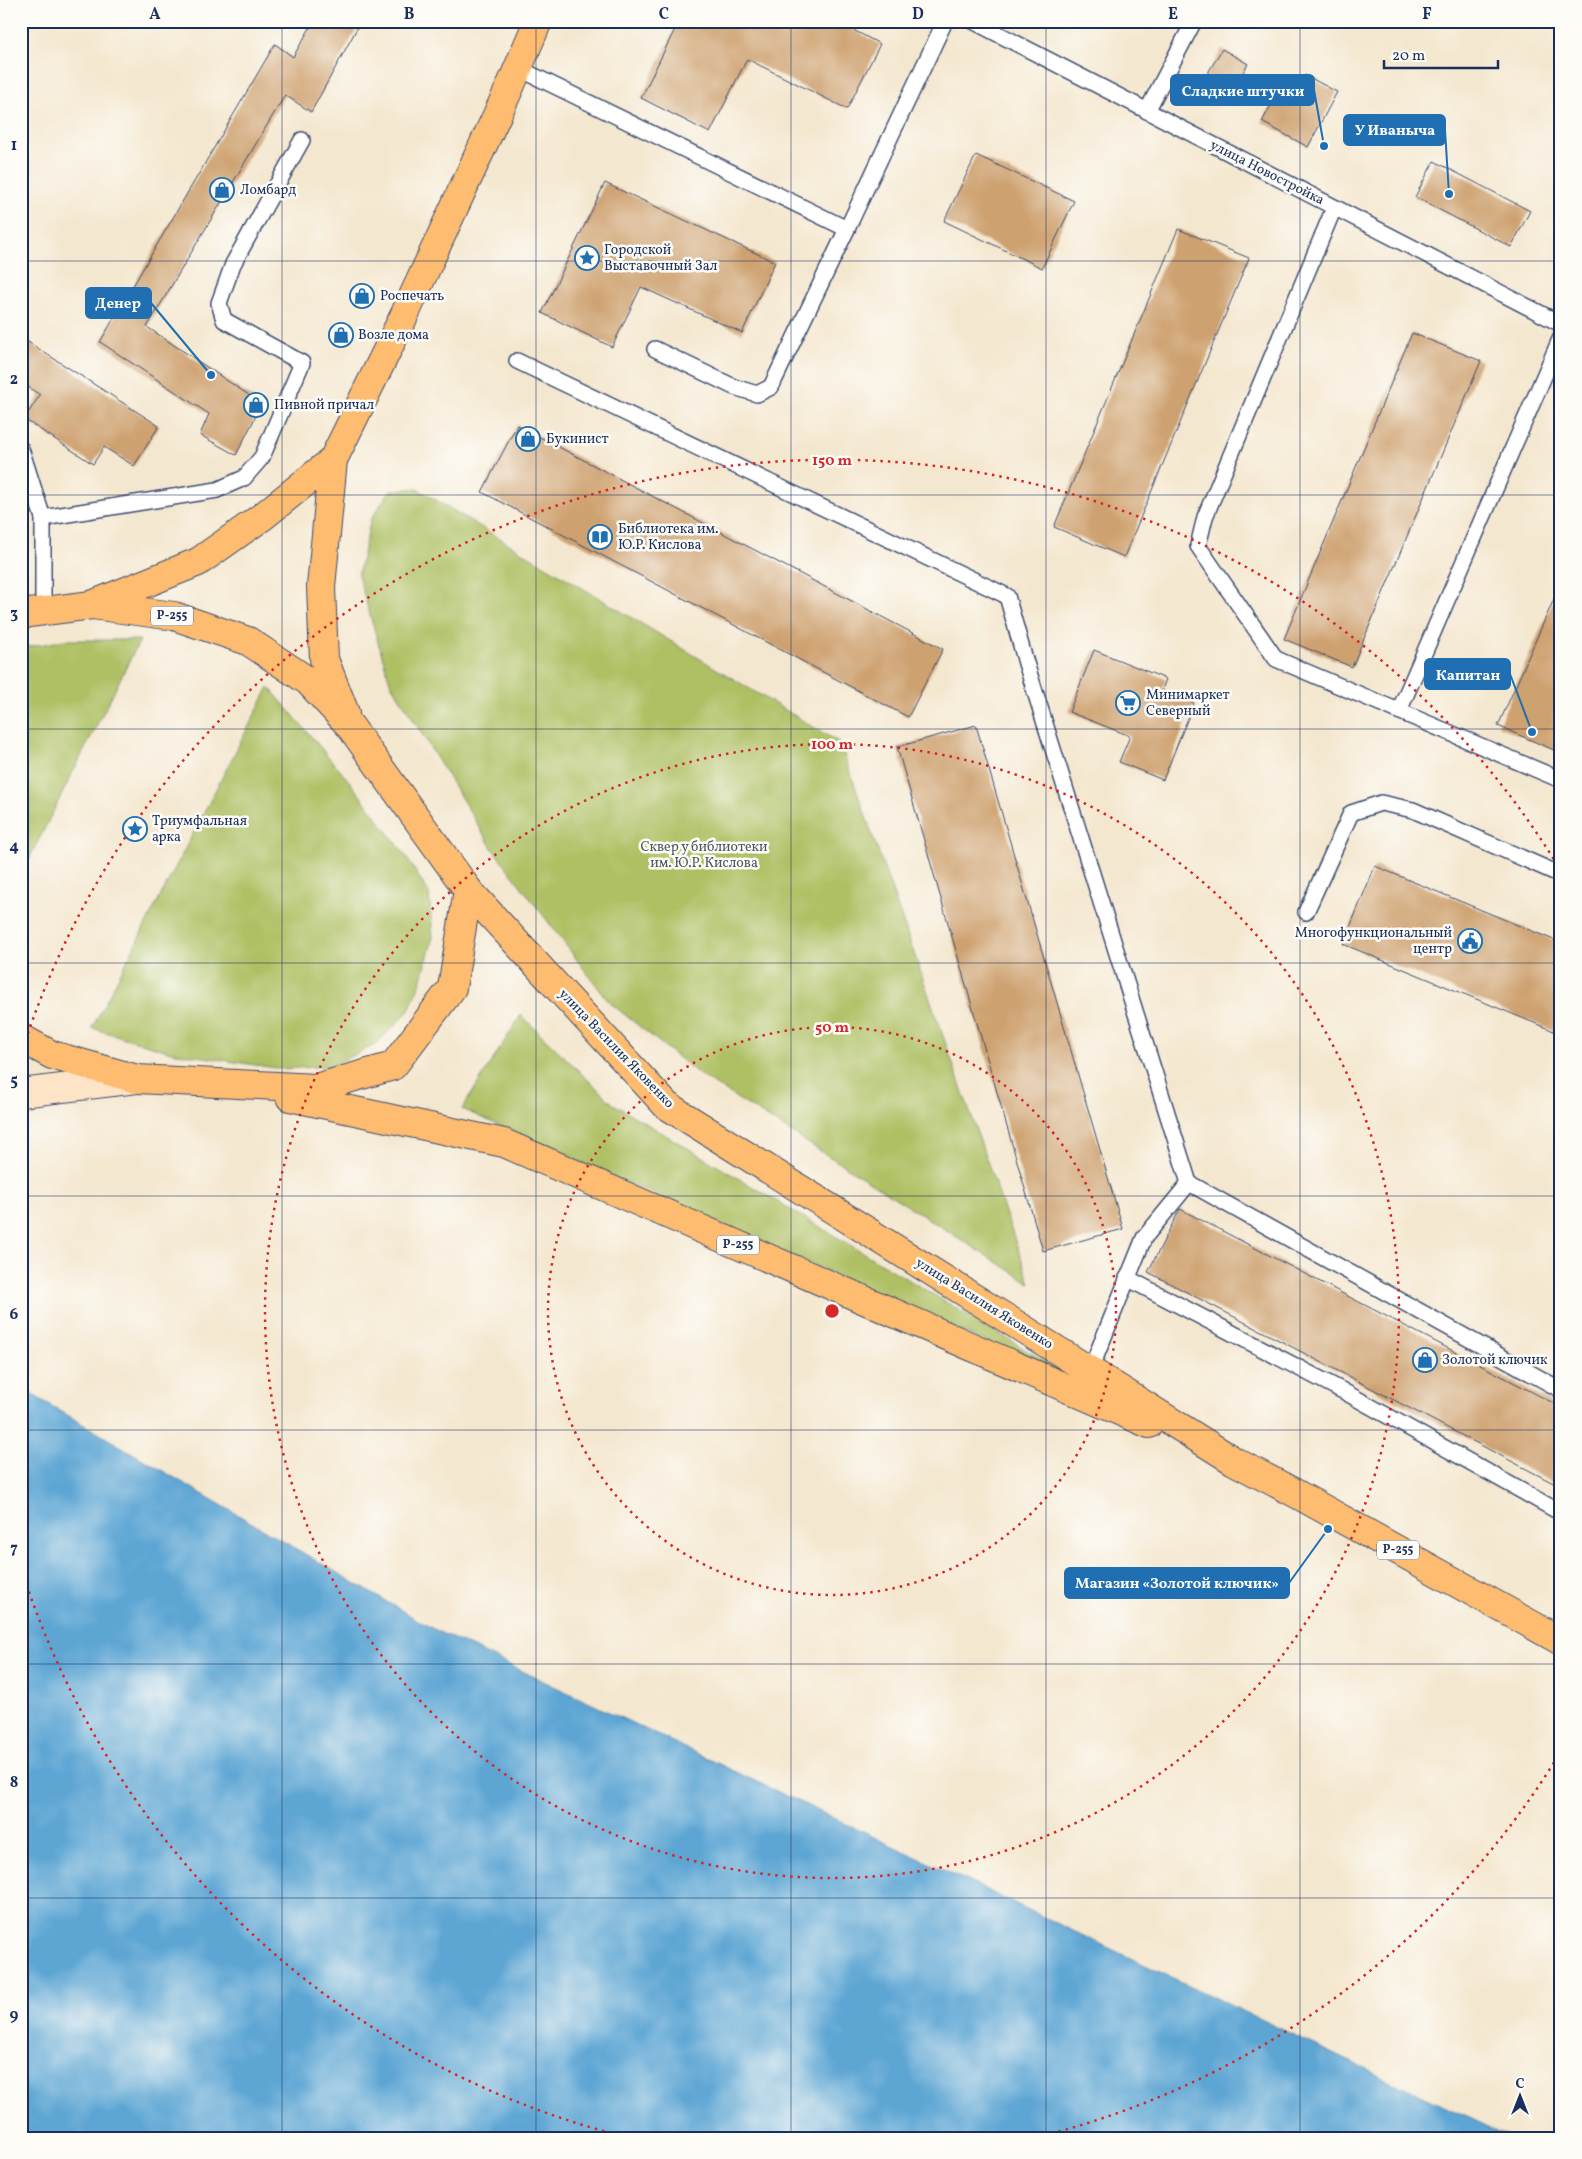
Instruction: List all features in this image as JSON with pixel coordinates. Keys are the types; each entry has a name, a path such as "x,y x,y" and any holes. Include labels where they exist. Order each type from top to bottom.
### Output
{"main road":[{"path":"350,726 324,660 321,587 333,460 403,318 538,21"},
{"path":"92,605 198,562 262,517 333,460"},
{"name":"Р-255","path":"21,1093 137,1079 316,1088 393,1066 452,988 468,890 350,726 308,681 248,641 174,616 92,605 32,614"},
{"name":"улица Василия Яковенко","path":"468,890 666,1105 1234,1461 1561,1640"},
{"name":"Р-255","path":"21,1038 52,1055 137,1079"},
{"name":"Р-255","path":"225,1083 504,1143 1234,1461"}],"lane":[{"path":"655,349 734,386 757,394 771,386 944,21"},
{"name":"улица Новостройка","path":"973,21 1561,324"},
{"path":"1147,111 1194,21"},
{"path":"518,68 847,229"},
{"path":"43,518 217,490 244,478 262,457 302,363 224,320 219,303 233,264 302,140"},
{"path":"1334,208 1205,517 1198,546 1276,659 1561,780"},
{"path":"1399,711 1561,337"},
{"path":"517,361 1007,596 1026,663 1189,1183 1561,1390"},
{"path":"21,449 43,518 32,614"},
{"path":"1306,912 1351,813 1381,804 1413,810 1561,875"},
{"path":"1090,1371 1144,1238 1189,1183"},
{"path":"1128,1278 1343,1391 1561,1514"}],"green space":[{"name":"Сквер у библиотеки им. Ю.Р. Кислова","path":"416,488 840,743 1030,1283 700,1075 609,1002 492,848 390,682 358,575 371,519 390,491"},
{"path":"67,640 140,640 21,875 21,648"},
{"path":"269,687 349,781 401,849 429,893 433,937 422,979 408,1012 375,1045 331,1066 281,1069 171,1052 92,1028"},
{"path":"521,1015 612,1103 1090,1388 462,1109"}],"water":[{"path":"21,1388 435,1630 1512,2138 21,2138"}],"building":[{"path":"314,21 361,21 311,112 285,95 147,327 262,404 236,455 200,435 209,414 100,342 275,44 293,57"},
{"path":"679,21 836,21 880,44 847,109 747,59 710,133 641,98"},
{"path":"1147,21 1161,21 1158,27"},
{"path":"1222,49 1248,64 1231,93 1205,78"},
{"path":"1305,75 1337,92 1308,147 1262,122 1277,94 1300,85"},
{"path":"976,155 1074,201 1042,268 944,221"},
{"path":"1434,161 1530,211 1511,247 1415,197"},
{"path":"605,183 775,262 742,333 641,287 612,347 542,313"},
{"path":"1178,229 1249,258 1124,557 1054,527"},
{"path":"1412,333 1481,361 1352,667 1284,639"},
{"path":"25,340 159,426 134,466 104,447 93,464 24,419 40,395 21,382 21,346"},
{"path":"517,425 943,649 908,717 482,492"},
{"path":"1561,583 1561,753 1498,726"},
{"path":"1094,650 1166,679 1162,690 1194,703 1163,780 1119,762 1130,736 1069,712"},
{"path":"976,725 1123,1229 1043,1251 897,747"},
{"path":"1375,866 1561,943 1561,1034 1343,944"},
{"path":"1180,1209 1561,1407 1561,1487 1148,1272"}],"place":[{"name":"Сладкие штучки","path":"1324,146"},
{"name":"Ломбард","path":"222,190"},
{"name":"У Иваныча","path":"1449,194"},
{"name":"Городской Выставочный Зал","path":"587,258"},
{"name":"Роспечать","path":"362,296"},
{"name":"Возле дома","path":"341,335"},
{"name":"Денер","path":"211,375"},
{"name":"Пивной причал","path":"256,405"},
{"name":"Букинист","path":"528,439"},
{"name":"Библиотека им. Ю.Р. Кислова","path":"600,537"},
{"name":"Минимаркет Северный","path":"1128,703"},
{"name":"Капитан","path":"1532,732"},
{"name":"Триумфальная арка","path":"135,829"},
{"name":"Многофункциональный центр","path":"1470,941"},
{"name":"Золотой ключик","path":"1425,1360"},
{"name":"Магазин «Золотой ключик»","path":"1328,1529"}]}
